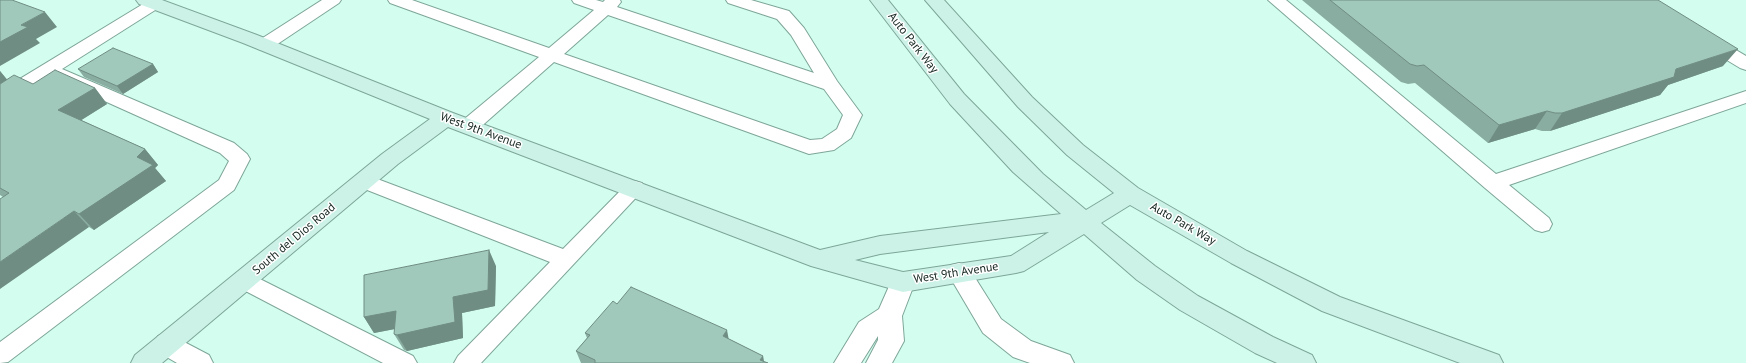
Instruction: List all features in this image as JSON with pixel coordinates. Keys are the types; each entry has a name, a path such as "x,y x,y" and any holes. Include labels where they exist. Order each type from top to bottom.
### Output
{"street":[{"name":"Auto Park Way","path":"879,0 957,100 1021,167 1084,221 1146,273 1189,303 1264,345 1303,363"},
{"name":"Auto Park Way","path":"934,0 1025,102 1075,150 1130,194 1239,257 1331,304 1490,363"},
{"name":"West 9th Avenue","path":"149,2 264,45 446,118 635,188 819,259 903,282 1016,264 1130,194"},
{"name":"South del Dios Road","path":"144,363 364,181 446,118"},
{"name":"West 9th Avenue","path":"819,259 880,245 993,230 1084,221"},
{"path":"959,272 992,326 1022,349 1061,363"},
{"path":"879,363 891,341 889,316 903,282"},
{"path":"847,363 868,329 889,316"},
{"path":"167,344 200,363"}],"lane":[{"path":"264,45 333,0"},
{"path":"396,0 809,147 827,145 844,133 853,115 830,84 798,32 782,15 734,0"},
{"path":"580,0 611,4 830,84"},
{"path":"1276,0 1542,224"},
{"path":"0,99 50,70 149,2"},
{"path":"469,126 611,4"},
{"path":"1693,32 1746,64"},
{"path":"0,356 227,184 240,159 227,148 50,70"},
{"path":"1492,182 1746,97"},
{"path":"364,181 566,259"},
{"path":"466,363 635,188"},
{"path":"244,280 405,363"}],"building":[{"path":"0,0 12,0 45,12 21,25 28,27 0,42"},
{"path":"1330,0 1658,0 1738,49 1676,69 1674,77 1562,113 1547,111 1499,125 1424,65 1417,66 1410,64"},
{"path":"113,48 153,64 117,86 78,69"},
{"path":"55,70 95,88 58,110 145,149 137,157 153,165 79,214 74,211 0,262 0,199 9,193 0,188 0,84 14,75 33,84"},
{"path":"489,250 488,290 453,297 455,322 397,335 394,334 396,311 364,317 364,275"},
{"path":"631,287 727,330 723,336 763,356 760,360 768,363 595,363 595,360 576,351 590,335 585,333 613,301 617,304"}]}
